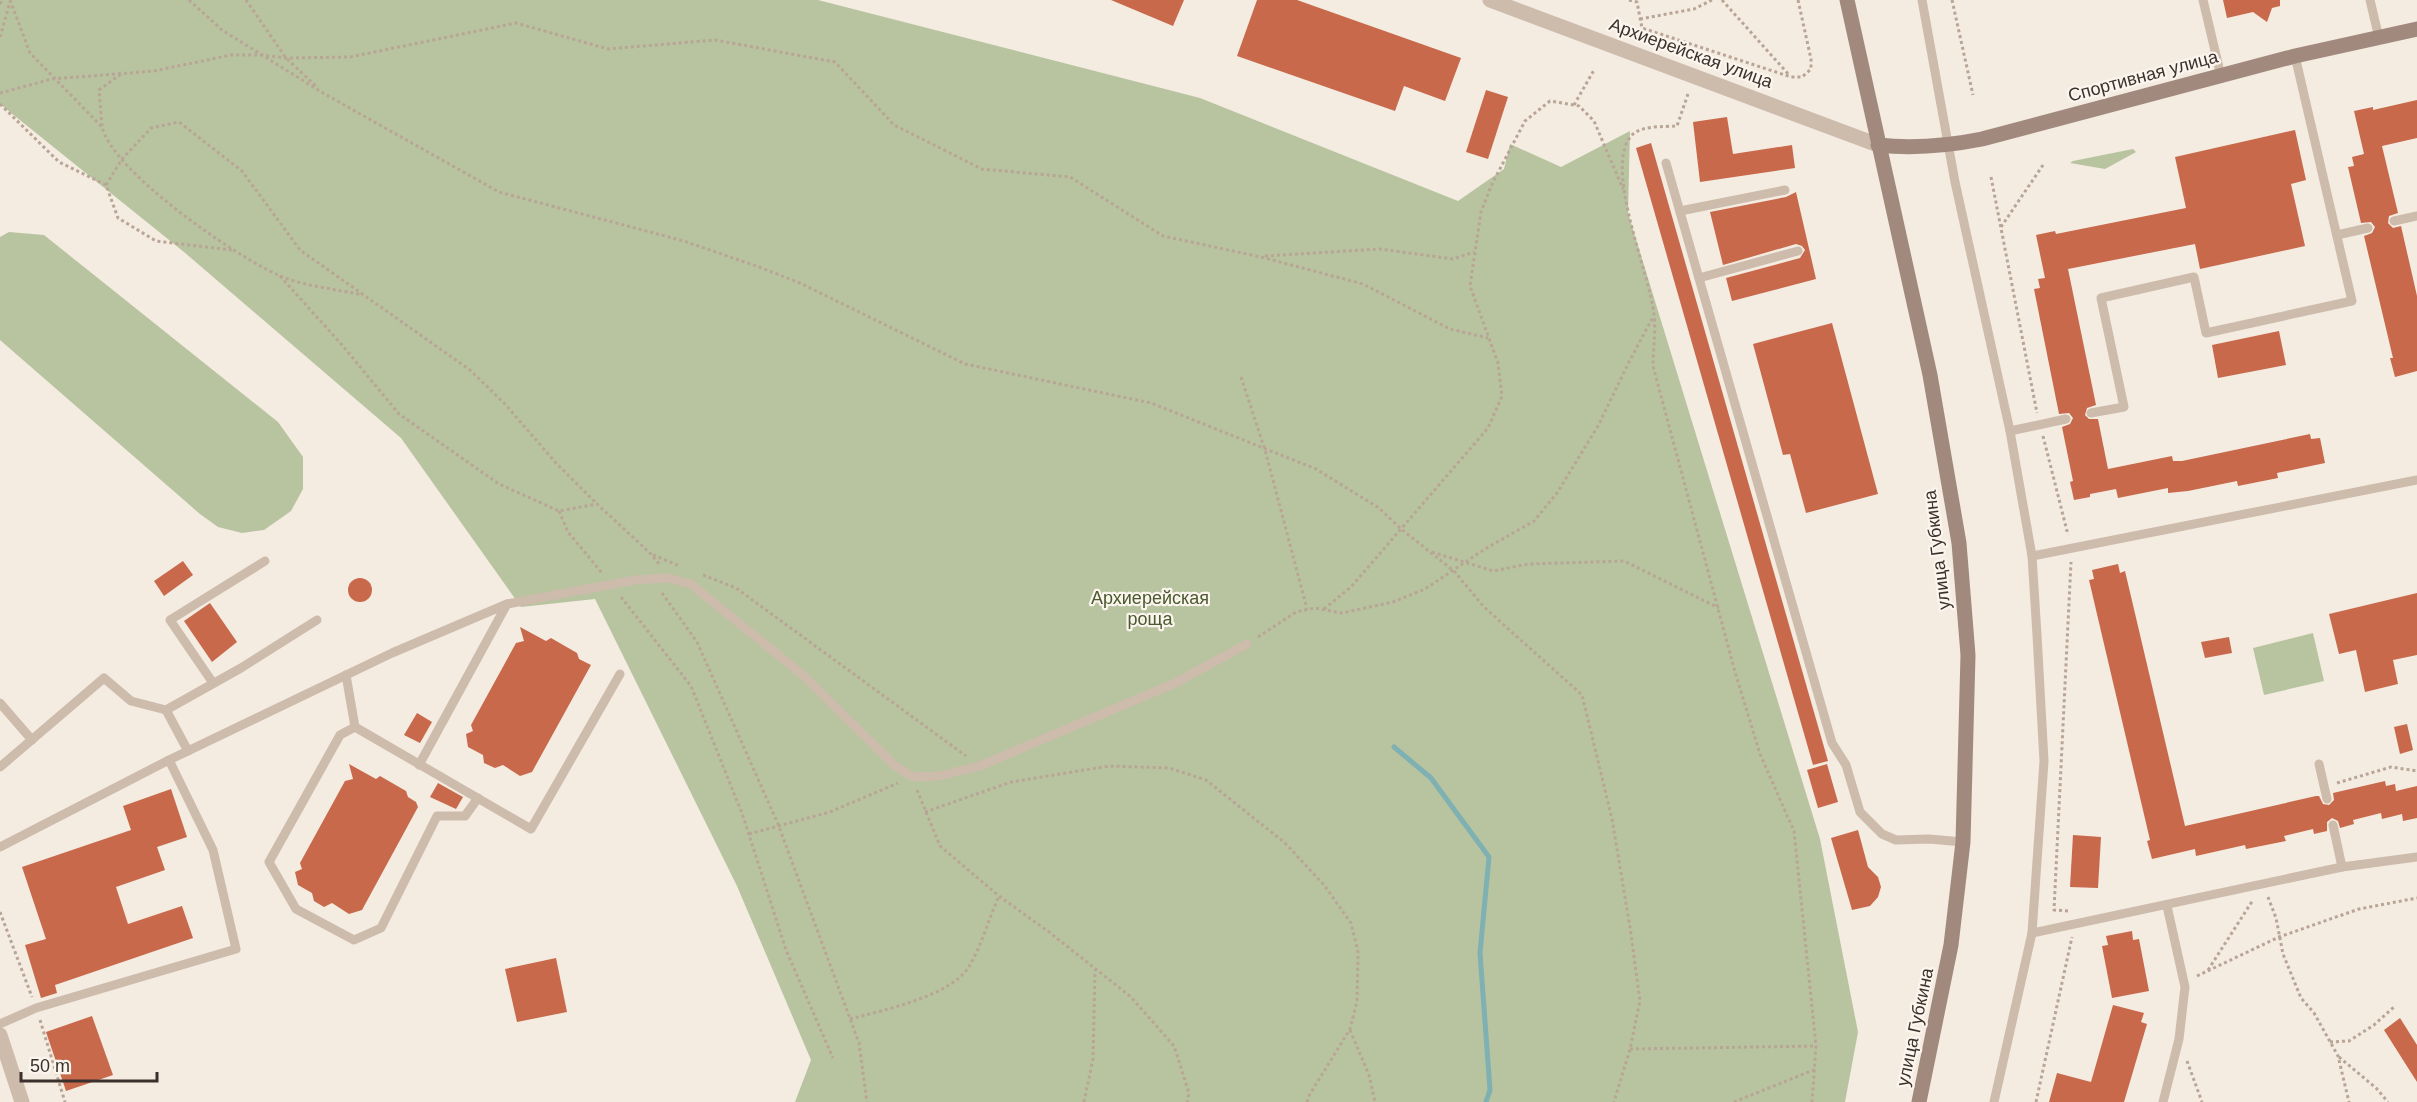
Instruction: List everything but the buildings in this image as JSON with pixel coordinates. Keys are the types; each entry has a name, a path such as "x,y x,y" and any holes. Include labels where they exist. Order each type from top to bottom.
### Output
{"main road":[{"name":"улица Губкина","path":"1847,0 1930,375 1959,543 1968,655 1963,842 1951,945 1919,1102"},
{"name":"Спортивная улица","path":"1878,145 1907,148 1948,146 1982,139 2295,56 2417,29"}],"street":[{"name":"Архиерейская улица","path":"1490,0 1878,145"},
{"path":"0,1035 5,1063 22,1102"}],"lane":[{"path":"1922,0 1948,146 2010,431 2032,556 2044,761 2032,933 1994,1102"},
{"path":"2204,0 2221,76"},
{"path":"2370,0 2379,38"},
{"path":"2091,413 2124,407 2101,298 2194,277 2205,333 2352,300 2295,56"},
{"path":"1666,163 1832,743 1846,765 1860,812 1882,834 1896,840 1963,842"},
{"path":"1680,211 1785,190"},
{"path":"2394,221 2417,216"},
{"path":"2337,235 2368,228"},
{"path":"1699,278 1798,251"},
{"path":"2010,431 2066,419"},
{"path":"2032,556 2417,480"},
{"path":"213,683 170,620 265,561"},
{"path":"0,847 169,760 392,653 507,604 612,584 668,578 691,584 804,676 894,765 913,777 939,776 980,766 1175,683 1247,644"},
{"path":"419,765 507,604"},
{"path":"0,767 105,678 131,701 166,710 317,620"},
{"path":"346,675 355,727 531,829 620,674"},
{"path":"0,703 32,740"},
{"path":"166,710 188,751"},
{"path":"355,727 340,735 269,862 296,909 354,940 381,928 437,816 465,816 478,798"},
{"path":"0,1024 36,1008 236,950 213,850 169,760"},
{"path":"2319,764 2327,800"},
{"path":"2333,825 2342,867"},
{"path":"2032,933 2342,867 2417,857"},
{"path":"2163,1102 2179,1039 2184,982 2167,906"}],"path":[{"path":"0,4 3,0"},
{"path":"0,37 10,0 30,53 102,127"},
{"path":"189,0 222,30 323,93 499,192 684,241 759,267 800,283 966,364 1151,403 1316,469 1379,508 1401,529 1454,571 1484,607 1582,695 1612,819 1640,1001 1630,1049 1614,1102"},
{"path":"246,0 286,58 323,93"},
{"path":"1629,0 1636,2 1642,28 1791,77 1802,76 1811,69 1811,59 1798,0"},
{"path":"1640,19 1694,9 1712,0"},
{"path":"1722,0 1791,77"},
{"path":"1952,0 1973,95"},
{"path":"0,93 52,78 153,71 231,55 286,58 350,57 516,23 608,49 715,40 835,62 894,125 982,169 1070,177 1163,236 1261,257 1363,284 1450,329 1488,338"},
{"path":"1574,105 1593,70"},
{"path":"123,73 99,90 105,139 122,159 174,209 233,250 280,276 367,296"},
{"path":"1688,94 1677,126 1645,129 1632,135 1623,152 1624,192 1632,235 1654,316 1653,366 1760,754 1794,831 1816,1046 1812,1102"},
{"path":"1324,609 1351,587 1488,428 1502,396 1498,363 1470,286 1484,202 1524,122 1550,101 1580,106 1594,122 1624,192"},
{"path":"0,104 59,162 106,185 118,218 156,240 233,250"},
{"path":"106,185 122,159 151,128 179,122 242,171 300,250 470,370 505,404 556,463 651,554 668,578"},
{"path":"2001,227 2043,165"},
{"path":"1261,257 1380,249 1453,259 1474,252"},
{"path":"280,276 342,345 399,414 499,484 559,511 597,504"},
{"path":"1247,644 1296,612 1306,609 1324,609 1342,613 1393,602 1425,589 1466,561 1534,521 1557,493 1598,426 1654,316"},
{"path":"1241,377 1265,450 1306,609"},
{"path":"559,511 568,532 612,584 691,686 749,834 786,950 833,1058"},
{"path":"1431,552 1493,571 1528,564 1624,561 1719,608"},
{"path":"651,554 683,567"},
{"path":"693,571 736,588 980,766"},
{"path":"652,579 697,642 778,824 859,1043 867,1102"},
{"path":"925,812 1011,782 1109,766 1169,768 1206,780 1285,843 1324,885 1351,923 1358,952 1357,1001 1350,1029 1307,1102"},
{"path":"2325,787 2391,767 2417,771"},
{"path":"749,834 778,824 830,812 913,777 940,846 999,896 1131,997 1174,1046 1189,1093 1187,1102"},
{"path":"2263,884 2276,918 2283,954 2301,998 2314,1013 2337,1056 2349,1102"},
{"path":"2206,972 2263,884"},
{"path":"850,1019 906,1005 957,981 970,966 999,896"},
{"path":"2184,982 2280,937 2359,909 2417,898"},
{"path":"2036,1102 2074,925"},
{"path":"1084,1102 1093,1059 1095,968"},
{"path":"2330,1042 2349,1041 2374,1025 2395,1006"},
{"path":"1350,1029 1369,1075 1375,1102"},
{"path":"2179,1039 2202,1102"},
{"path":"1630,1049 1816,1046"},
{"path":"2337,1056 2376,1088 2388,1102"},
{"path":"1734,1102 1816,1069"}],"green space":[{"name":"Архиерейская роща","path":"0,0 818,0 1200,98 1458,201 1504,169 1510,144 1561,167 1630,131 1628,213 1820,839 1858,1032 1845,1102 795,1102 811,1060 737,886 595,599 521,607 401,438 184,252 0,104"},
{"path":"2133,149 2136,152 2105,169 2070,163 2073,161"},
{"path":"9,232 44,235 278,422 303,457 303,489 291,511 264,530 242,533 218,527 200,514 0,340 0,237"},
{"path":"2313,633 2324,681 2264,695 2253,648"}],"waterway":[{"path":"1394,747 1431,778 1489,857 1480,953 1490,1090 1486,1102"}]}
